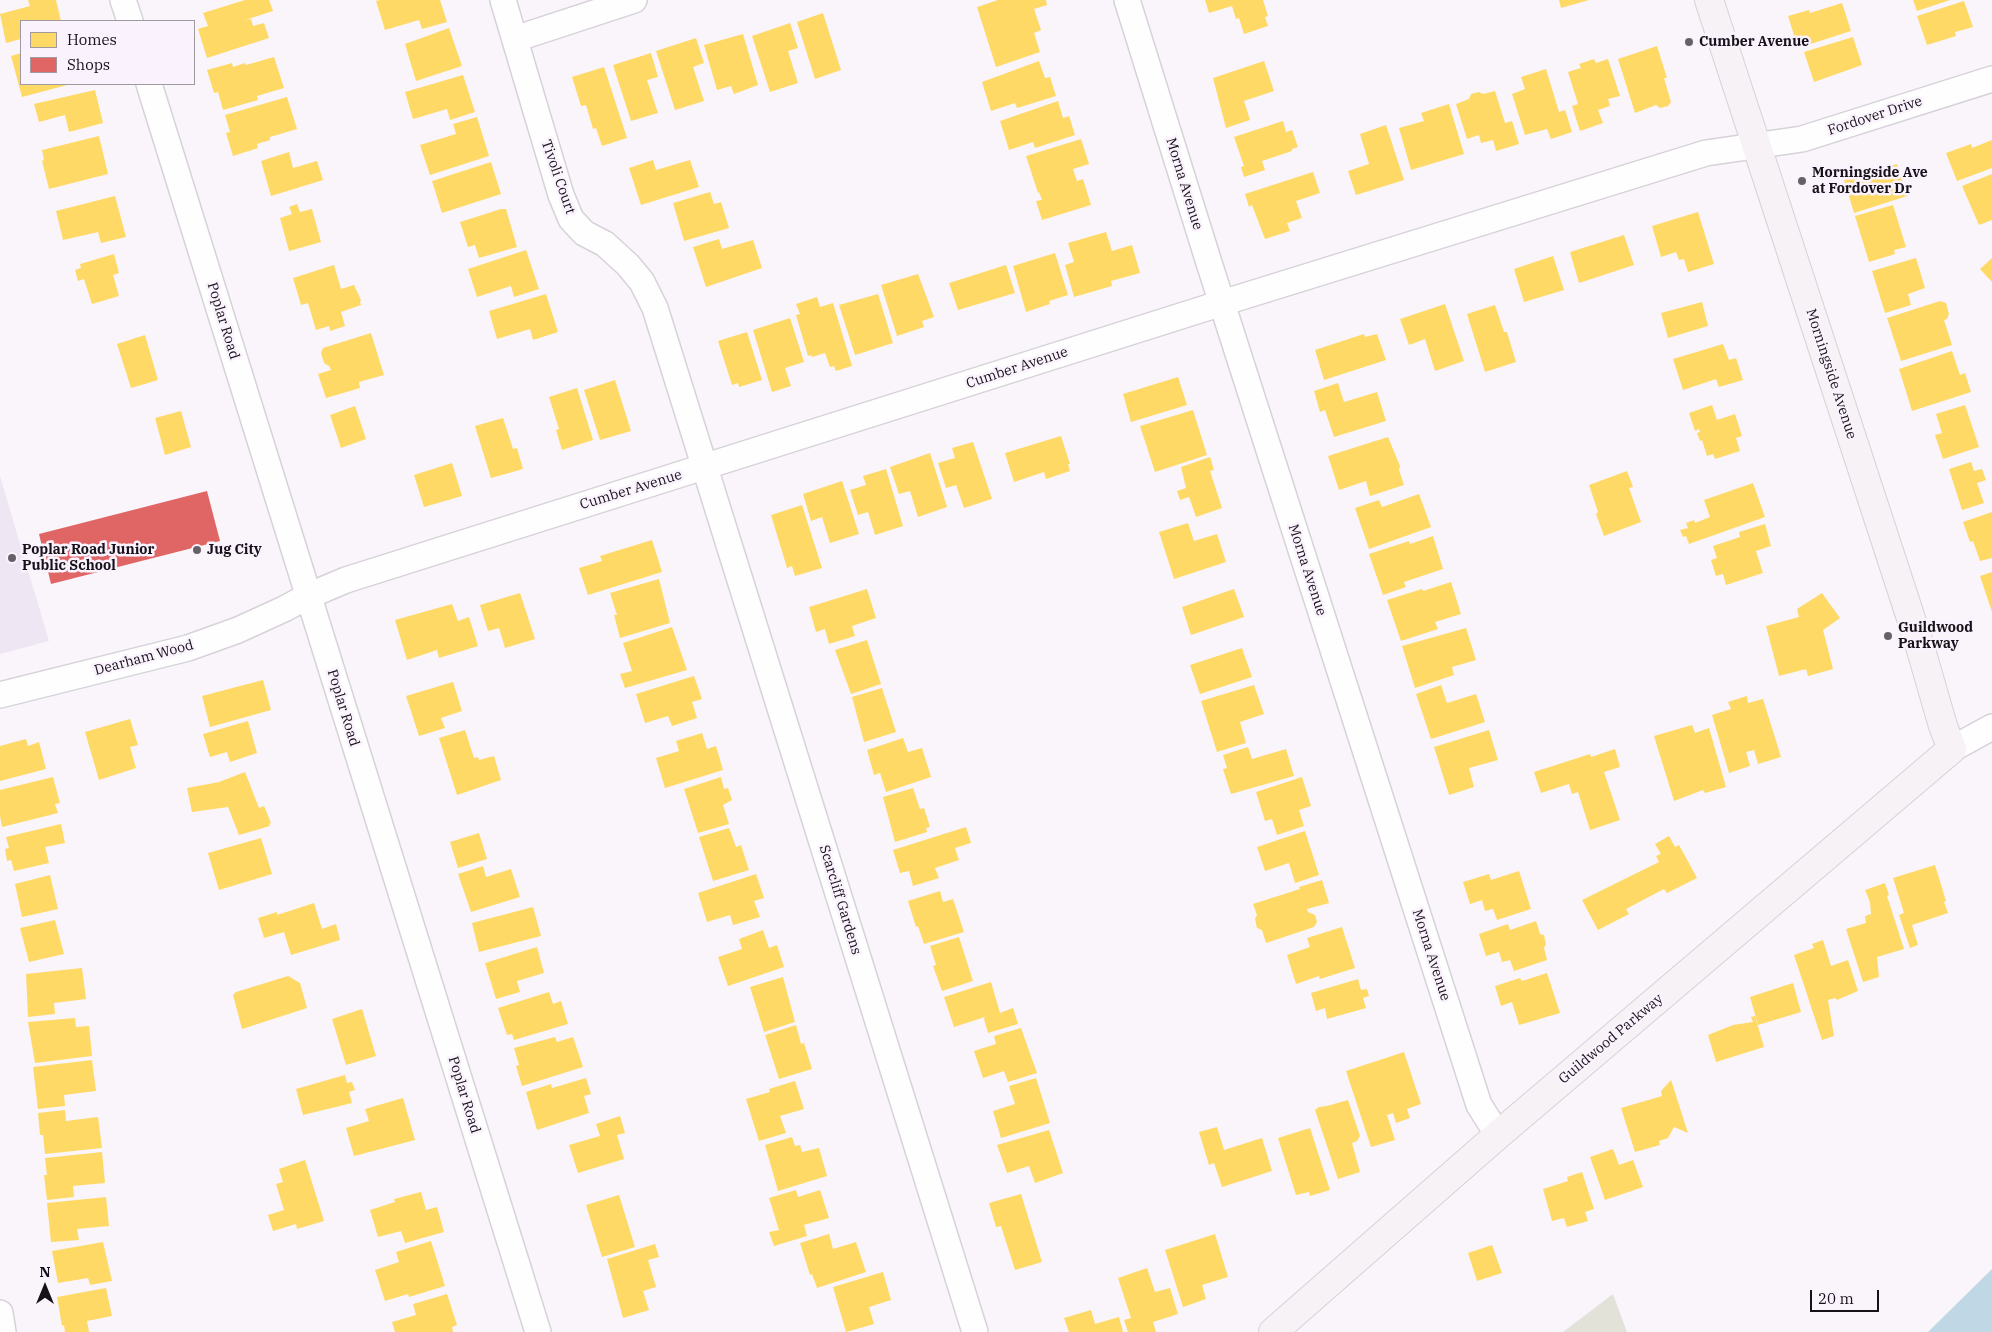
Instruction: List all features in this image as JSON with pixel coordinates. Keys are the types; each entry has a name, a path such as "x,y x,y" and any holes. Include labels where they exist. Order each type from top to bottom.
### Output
{"street":[{"path":"123,0 130,20"},
{"name":"Tivoli Court","path":"503,0 561,195 571,219 584,233 611,249 642,282 655,308 704,467"},
{"path":"515,39 634,0"},
{"name":"Morna Avenue","path":"1127,0 1479,1105 1498,1135"},
{"name":"Morningside Avenue","path":"1709,0 1952,749"},
{"name":"Fordover Drive","path":"1756,145 1802,139 1992,79"},
{"name":"Poplar Road","path":"149,85 538,1332"},
{"name":"Cumber Avenue","path":"284,609 308,596 346,580 401,562 1222,303 1706,153 1756,145"},
{"name":"Scarcliff Gardens","path":"704,467 975,1332"},
{"name":"Dearham Wood","path":"0,695 188,648 238,630 284,609"},
{"path":"1952,749 1992,727"},
{"name":"Guildwood Parkway","path":"1273,1332 1498,1135 1952,749"},
{"path":"0,1313 2,1332"}],"shaded area":[{"name":"Poplar Road Junior Public School","path":"0,476 49,641 0,654"},
{"path":"1613,1294 1627,1332 1563,1332"}],"water":[{"path":"1992,1269 1992,1332 1928,1332"}],"building: Homes":[{"path":"28,0 56,0 61,20 20,20 20,39 6,43 0,14 30,6"},
{"path":"245,0 269,0 273,11 245,20 251,19 253,26 264,23 269,38 207,58 198,29 208,26 203,13"},
{"path":"440,0 447,22 422,29 419,20 385,30 376,1"},
{"path":"998,0 1046,0 1047,5 1034,9 1041,30 1034,33 1040,52 996,67 977,7"},
{"path":"1205,0 1263,0 1268,16 1265,17 1268,26 1244,34 1239,18 1236,19 1232,6 1209,13"},
{"path":"1559,0 1589,0 1561,8"},
{"path":"1913,0 1950,0 1917,11"},
{"path":"1964,1 1973,27 1955,32 1956,36 1927,45 1917,16"},
{"path":"1842,3 1851,31 1798,48 1788,16 1809,10 1810,13"},
{"path":"823,13 841,70 815,79 797,22"},
{"path":"790,23 798,48 788,51 798,83 770,92 752,36"},
{"path":"449,28 462,66 416,81 405,44"},
{"path":"743,34 758,85 734,94 731,86 717,90 704,45"},
{"path":"1853,37 1862,65 1814,82 1804,52"},
{"path":"696,38 704,63 693,67 704,101 675,110 656,51"},
{"path":"1657,46 1667,78 1664,78 1671,102 1668,106 1660,108 1656,105 1635,113 1618,59"},
{"path":"20,53 20,85 67,85 22,97 11,56"},
{"path":"651,53 658,77 647,80 658,113 631,121 613,65"},
{"path":"274,57 284,88 257,96 258,100 223,110 218,92 214,93 207,70 232,63 233,67 245,63 246,65"},
{"path":"1594,59 1596,63 1608,59 1620,96 1608,99 1610,106 1598,110 1603,123 1580,131 1572,106 1578,104 1568,72 1581,68 1579,64"},
{"path":"1039,61 1045,78 1050,77 1056,96 1017,108 1015,103 991,111 982,82"},
{"path":"1264,61 1274,91 1244,101 1250,120 1226,128 1213,78"},
{"path":"604,67 627,138 602,146 596,128 593,129 586,105 581,106 572,77"},
{"path":"1546,69 1559,112 1565,110 1572,132 1551,139 1547,129 1525,135 1512,94 1525,89 1521,77"},
{"path":"463,75 475,112 450,120 447,109 413,119 405,92"},
{"path":"95,90 103,123 69,132 65,115 39,122 34,104"},
{"path":"1495,91 1505,123 1512,121 1519,144 1496,151 1493,140 1481,143 1479,135 1467,139 1456,104 1469,99 1471,94"},
{"path":"287,97 297,129 270,137 270,140 257,144 258,148 233,156 226,133 230,132 225,115"},
{"path":"1058,101 1063,118 1069,116 1075,135 1035,148 1033,142 1009,150 1000,121"},
{"path":"1449,104 1464,154 1411,170 1399,128 1424,121 1421,113"},
{"path":"477,117 489,156 430,175 420,145 456,134 453,124"},
{"path":"1283,121 1286,132 1292,130 1298,147 1292,149 1292,151 1262,161 1265,170 1244,177 1241,167 1244,166 1234,137"},
{"path":"1386,125 1404,180 1356,195 1348,171 1369,164 1360,134"},
{"path":"99,136 108,174 49,189 42,161 44,160 42,150"},
{"path":"1081,139 1089,164 1073,169 1077,181 1083,179 1091,205 1042,220 1036,201 1042,200 1026,156"},
{"path":"1992,140 1992,168 1957,181 1946,153 1971,144 1972,148"},
{"path":"289,152 293,168 317,161 323,180 271,196 261,161"},
{"path":"653,160 656,170 690,160 699,187 641,205 629,168"},
{"path":"491,162 501,194 442,213 432,181"},
{"path":"1897,164 1907,196 1854,213 1844,180"},
{"path":"1313,172 1320,193 1296,201 1302,218 1287,223 1290,231 1265,239 1252,205 1249,207 1245,194"},
{"path":"1992,174 1992,220 1979,225 1962,186"},
{"path":"710,192 714,204 721,202 729,228 684,241 673,203"},
{"path":"115,196 126,237 101,243 98,232 63,240 56,211"},
{"path":"297,204 300,212 312,209 321,242 289,251 280,218 292,214 289,207"},
{"path":"1893,205 1906,247 1894,250 1895,254 1869,262 1855,216"},
{"path":"506,209 517,247 479,258 475,245 468,247 460,222"},
{"path":"1698,212 1714,264 1688,272 1684,259 1679,260 1676,252 1661,257 1652,226"},
{"path":"1106,232 1112,251 1132,245 1140,273 1111,281 1112,286 1074,297 1065,265 1074,262 1068,243"},
{"path":"1624,235 1634,265 1579,283 1570,252"},
{"path":"719,239 722,249 753,240 762,268 706,287 693,247"},
{"path":"526,250 539,289 514,297 511,286 477,297 468,269"},
{"path":"1055,253 1068,295 1049,301 1050,304 1026,312 1013,266"},
{"path":"114,254 119,273 113,275 119,296 92,304 84,279 78,281 75,270 81,268 80,264"},
{"path":"1553,256 1564,290 1524,302 1514,269"},
{"path":"1916,258 1925,288 1908,294 1911,305 1885,313 1872,271"},
{"path":"1992,258 1992,282 1980,269"},
{"path":"334,265 341,289 354,285 361,300 361,305 341,312 345,326 330,331 329,326 316,330 308,303 301,305 293,278"},
{"path":"1006,265 1015,293 958,310 949,283"},
{"path":"918,274 934,317 922,321 924,327 897,336 881,285"},
{"path":"546,294 558,332 533,340 530,329 497,339 489,311"},
{"path":"878,294 893,343 855,355 839,305"},
{"path":"817,297 820,307 833,303 852,366 836,371 834,366 830,367 825,353 812,357 811,355 808,356 796,315 800,314 796,304"},
{"path":"1940,301 1946,303 1949,314 1947,319 1944,320 1952,345 1901,361 1887,318"},
{"path":"1702,302 1708,326 1668,338 1661,313"},
{"path":"1445,304 1464,361 1435,371 1425,339 1409,345 1400,319"},
{"path":"1495,305 1504,332 1507,332 1516,362 1485,372 1467,314"},
{"path":"790,318 804,362 785,368 791,386 772,392 753,330"},
{"path":"747,332 762,380 739,387 738,383 732,385 718,341"},
{"path":"371,333 384,375 359,382 360,388 326,398 318,374 331,370 324,363 321,353 323,348"},
{"path":"1364,334 1365,337 1377,334 1386,360 1324,380 1315,350"},
{"path":"145,335 158,380 131,388 117,344"},
{"path":"1723,344 1729,360 1736,358 1743,380 1719,387 1716,379 1683,390 1673,359"},
{"path":"1952,351 1960,375 1965,373 1971,392 1912,411 1899,369"},
{"path":"1178,377 1187,405 1131,422 1123,394"},
{"path":"615,380 631,431 600,440 584,390"},
{"path":"1338,383 1344,402 1377,392 1386,421 1334,437 1325,410 1320,412 1314,391"},
{"path":"577,388 593,440 562,450 556,430 559,429 549,397"},
{"path":"1712,405 1717,420 1735,414 1742,436 1736,438 1740,451 1715,459 1713,454 1707,456 1702,440 1700,441 1697,433 1700,432 1699,429 1695,431 1689,413"},
{"path":"1965,405 1979,447 1943,459 1935,435 1942,433 1936,414"},
{"path":"355,406 366,439 341,448 330,415"},
{"path":"1193,410 1207,455 1155,472 1140,426"},
{"path":"181,411 191,447 165,455 155,418"},
{"path":"503,418 513,449 517,448 523,469 491,478 475,426"},
{"path":"1061,436 1070,464 1068,464 1070,471 1046,479 1044,472 1014,482 1005,453"},
{"path":"1388,437 1400,466 1399,470 1404,485 1370,496 1366,481 1339,490 1328,456"},
{"path":"973,442 992,499 964,508 956,485 946,488 938,463 955,458 952,448"},
{"path":"930,453 947,507 918,517 910,491 899,494 890,467"},
{"path":"1210,457 1214,470 1210,471 1222,508 1196,517 1189,497 1180,500 1177,491 1186,488 1181,467"},
{"path":"1971,462 1974,471 1982,469 1986,480 1977,483 1984,503 1962,510 1949,469"},
{"path":"452,463 462,496 424,507 414,475"},
{"path":"886,469 903,526 875,535 868,512 858,515 850,490 866,485 863,476"},
{"path":"1627,471 1633,487 1629,488 1641,522 1604,536 1589,485"},
{"path":"842,481 859,534 830,543 822,517 811,521 803,494"},
{"path":"1753,483 1765,517 1689,544 1686,536 1683,537 1680,530 1688,528 1686,523 1694,520 1695,523 1710,517 1704,500"},
{"path":"1419,494 1431,527 1369,549 1355,508 1379,500 1382,507"},
{"path":"802,505 822,568 795,576 792,566 787,568 771,515"},
{"path":"1992,512 1992,558 1980,561 1973,541 1970,542 1963,522"},
{"path":"1188,523 1194,541 1217,534 1226,562 1174,579 1159,532"},
{"path":"1765,524 1771,546 1756,551 1763,573 1726,585 1723,574 1716,576 1711,560 1717,558 1713,546 1740,537 1739,532"},
{"path":"1433,536 1443,569 1404,582 1406,587 1383,595 1369,554 1409,541 1410,544"},
{"path":"652,540 662,572 588,595 579,568 602,561 600,556"},
{"path":"1992,572 1992,612 1980,576"},
{"path":"659,579 670,623 620,638 614,615 617,615 610,593"},
{"path":"1451,582 1461,614 1435,622 1438,629 1401,641 1387,600"},
{"path":"867,589 876,618 852,626 855,636 829,644 825,629 816,632 809,607"},
{"path":"1234,589 1244,617 1191,635 1182,607"},
{"path":"520,593 535,639 505,648 499,628 488,631 480,605"},
{"path":"1822,593 1840,618 1823,630 1833,669 1808,676 1806,669 1779,676 1766,626 1799,617 1797,609"},
{"path":"452,604 458,621 469,617 478,646 439,658 437,650 407,660 395,620"},
{"path":"672,627 687,670 625,688 620,674 632,671 623,643"},
{"path":"1466,628 1476,660 1452,667 1454,675 1415,688 1402,646"},
{"path":"867,640 881,684 851,694 835,650"},
{"path":"1242,648 1252,677 1200,694 1190,665"},
{"path":"694,676 702,699 692,702 697,718 672,726 668,716 645,723 636,694"},
{"path":"263,680 271,710 210,727 202,696"},
{"path":"453,682 462,711 441,718 445,728 419,736 406,696"},
{"path":"1254,685 1264,714 1240,722 1246,743 1217,752 1201,701"},
{"path":"1441,685 1447,703 1476,694 1485,722 1431,739 1416,694"},
{"path":"882,688 896,732 864,742 852,697"},
{"path":"1747,696 1748,703 1763,699 1781,757 1758,764 1754,750 1746,752 1750,766 1729,773 1712,715 1731,709 1728,702"},
{"path":"130,719 138,745 130,747 136,768 99,780 85,732"},
{"path":"248,721 257,753 230,762 227,752 210,757 203,734"},
{"path":"1692,725 1695,733 1709,728 1726,787 1705,793 1703,790 1674,801 1654,736"},
{"path":"465,730 474,758 478,757 479,760 494,756 501,780 457,795 439,738"},
{"path":"1489,730 1498,760 1469,768 1474,787 1449,795 1434,747"},
{"path":"702,733 707,749 716,746 723,770 665,788 656,758 679,751 676,741"},
{"path":"903,738 908,752 922,748 931,777 886,792 880,773 874,775 867,750"},
{"path":"26,739 28,746 39,742 46,769 0,781 0,746"},
{"path":"1248,747 1252,759 1286,749 1294,776 1231,794 1223,769 1227,768 1223,755"},
{"path":"1615,749 1620,767 1604,772 1620,820 1590,830 1578,792 1572,794 1569,784 1541,793 1534,772 1590,754 1591,757"},
{"path":"245,772 259,808 264,806 271,823 269,824 270,826 239,835 228,807 192,812 187,788 219,782"},
{"path":"53,777 60,803 55,804 58,813 2,827 0,790"},
{"path":"721,777 724,789 728,788 732,800 723,805 729,824 698,833 684,789"},
{"path":"1302,777 1311,806 1299,810 1304,826 1277,835 1272,819 1265,821 1256,792"},
{"path":"913,788 920,809 924,808 930,827 926,828 927,832 895,842 883,797"},
{"path":"61,824 65,843 45,847 49,863 14,871 11,860 7,861 5,849 9,848 6,837"},
{"path":"966,827 971,843 955,848 959,860 935,868 939,878 913,886 909,871 900,873 893,850"},
{"path":"729,828 736,847 741,845 749,870 713,881 699,837"},
{"path":"1305,831 1319,875 1295,883 1289,863 1265,871 1257,847"},
{"path":"479,833 487,859 458,868 450,842"},
{"path":"1669,836 1675,847 1679,845 1697,878 1667,893 1664,889 1626,909 1629,914 1598,930 1582,900 1659,862 1656,856 1661,854 1655,844"},
{"path":"261,838 272,874 219,890 208,853"},
{"path":"1935,865 1948,913 1912,925 1918,945 1910,948 1899,915 1904,913 1893,878"},
{"path":"483,866 486,877 511,869 520,897 471,912 458,874"},
{"path":"1519,871 1531,909 1497,920 1493,909 1485,911 1482,900 1470,904 1463,882 1489,874 1491,880"},
{"path":"756,874 764,898 754,901 760,917 733,925 730,915 707,922 698,893"},
{"path":"50,875 58,909 22,917 15,884"},
{"path":"1322,880 1329,903 1307,909 1308,912 1315,915 1317,922 1314,927 1266,943 1262,930 1257,928 1255,919 1257,915 1253,904"},
{"path":"1885,883 1889,895 1887,896 1904,949 1877,957 1879,977 1863,982 1846,929 1866,923 1865,916 1871,914 1870,902 1865,890"},
{"path":"940,891 943,902 953,899 964,932 924,944 918,926 916,927 908,901"},
{"path":"314,903 322,929 336,924 340,940 291,955 284,932 264,938 258,918 277,912 277,915"},
{"path":"533,907 541,936 479,952 472,923"},
{"path":"55,920 64,954 29,962 20,928"},
{"path":"1536,921 1540,934 1544,935 1546,944 1544,948 1547,960 1514,971 1510,960 1502,962 1499,952 1486,956 1479,934 1508,924 1510,930"},
{"path":"1342,927 1355,968 1320,979 1319,976 1296,984 1287,955 1310,947 1307,938"},
{"path":"763,930 769,948 777,945 784,967 728,986 718,957 742,949 739,939"},
{"path":"959,937 973,981 942,991 933,966 936,965 930,946"},
{"path":"1823,940 1831,966 1848,960 1858,991 1837,1000 1835,998 1828,1000 1834,1036 1822,1040 1794,955 1814,948 1812,944"},
{"path":"537,947 544,973 517,981 520,992 496,999 485,963"},
{"path":"82,968 86,999 54,1003 55,1014 28,1017 26,974"},
{"path":"1547,973 1560,1013 1519,1025 1512,1002 1501,1006 1495,986 1520,978 1522,981"},
{"path":"288,976 300,983 307,1008 242,1029 233,995 236,992"},
{"path":"783,977 795,1022 764,1032 750,987"},
{"path":"1358,979 1361,990 1367,989 1369,996 1363,998 1366,1008 1327,1019 1325,1008 1316,1011 1311,993"},
{"path":"991,982 1000,1013 1013,1008 1018,1024 988,1033 985,1017 954,1027 944,997"},
{"path":"1793,983 1801,1012 1758,1025 1750,997"},
{"path":"549,992 553,1004 561,1001 568,1024 514,1040 512,1034 507,1035 498,1008"},
{"path":"362,1009 376,1056 346,1065 332,1019"},
{"path":"1755,1016 1764,1047 1716,1062 1708,1035 1733,1025 1753,1022 1751,1017"},
{"path":"75,1018 76,1027 89,1026 92,1056 35,1063 28,1022"},
{"path":"796,1025 801,1044 804,1043 812,1069 779,1079 765,1035"},
{"path":"1021,1028 1037,1073 1008,1082 1004,1071 983,1078 974,1051 996,1044 994,1036"},
{"path":"555,1037 557,1042 573,1037 583,1067 522,1086 516,1066 519,1065 514,1048"},
{"path":"1404,1052 1421,1104 1407,1109 1410,1118 1396,1123 1393,1113 1387,1115 1395,1140 1371,1147 1346,1071"},
{"path":"92,1060 96,1091 64,1095 65,1106 38,1109 33,1067"},
{"path":"345,1075 347,1083 352,1082 355,1090 349,1092 352,1103 303,1115 296,1089"},
{"path":"586,1078 591,1094 584,1096 589,1113 537,1130 526,1092 551,1084 552,1088"},
{"path":"1036,1078 1050,1123 1001,1138 993,1111 1015,1104 1009,1086"},
{"path":"1671,1080 1688,1133 1674,1127 1668,1138 1659,1141 1660,1145 1635,1152 1621,1108 1662,1096 1661,1091"},
{"path":"795,1081 804,1109 780,1116 786,1133 759,1141 746,1099 770,1092 769,1089"},
{"path":"403,1098 415,1140 354,1156 346,1128 369,1121 365,1109"},
{"path":"1348,1100 1360,1136 1357,1141 1352,1143 1360,1172 1338,1179 1315,1110 1319,1107"},
{"path":"65,1110 66,1121 98,1117 102,1148 45,1154 43,1135 40,1135 38,1113"},
{"path":"620,1116 625,1133 617,1135 624,1159 578,1173 569,1145 600,1136 596,1124"},
{"path":"1217,1127 1224,1150 1262,1138 1272,1171 1222,1187 1214,1163 1209,1165 1199,1132"},
{"path":"1310,1128 1330,1190 1310,1196 1309,1192 1296,1195 1278,1138"},
{"path":"1049,1130 1063,1173 1035,1183 1029,1166 1007,1173 997,1145"},
{"path":"792,1137 795,1146 800,1145 802,1152 819,1148 827,1176 778,1191 765,1145"},
{"path":"1613,1149 1619,1165 1633,1160 1643,1187 1605,1200 1590,1157"},
{"path":"102,1152 105,1183 73,1186 74,1197 47,1200 44,1175 47,1175 45,1158"},
{"path":"305,1160 324,1221 297,1229 296,1224 273,1231 268,1215 284,1210 276,1184 283,1182 279,1169"},
{"path":"1582,1172 1594,1209 1585,1212 1588,1221 1567,1227 1564,1218 1552,1221 1543,1189 1568,1181 1567,1177"},
{"path":"796,1190 798,1197 820,1190 829,1218 804,1225 807,1236 774,1246 769,1232 779,1230 769,1198"},
{"path":"421,1192 426,1210 437,1207 444,1232 405,1243 401,1231 378,1237 370,1210 395,1202 394,1199"},
{"path":"1021,1194 1042,1262 1015,1270 1001,1226 996,1227 989,1203"},
{"path":"619,1195 635,1247 602,1257 586,1205"},
{"path":"106,1197 109,1226 77,1229 79,1240 51,1242 47,1203"},
{"path":"829,1234 833,1249 856,1242 866,1272 817,1288 812,1274 810,1275 800,1243"},
{"path":"1215,1234 1228,1277 1202,1285 1206,1299 1183,1307 1165,1250"},
{"path":"431,1241 445,1286 409,1297 408,1294 385,1301 375,1270 399,1262 396,1252"},
{"path":"103,1242 112,1281 90,1285 88,1278 58,1283 52,1251"},
{"path":"655,1244 659,1257 648,1260 656,1287 643,1291 649,1310 623,1318 607,1259"},
{"path":"1492,1245 1502,1273 1477,1281 1468,1253"},
{"path":"1147,1268 1155,1292 1170,1288 1178,1314 1153,1322 1156,1332 1128,1332 1124,1320 1131,1318 1118,1278"},
{"path":"883,1272 891,1300 869,1307 874,1324 846,1332 833,1287"},
{"path":"106,1288 112,1316 87,1321 89,1332 65,1332 64,1325 62,1326 57,1297"},
{"path":"447,1294 457,1325 452,1327 453,1332 395,1332 392,1322 416,1315 413,1304"},
{"path":"1091,1310 1095,1324 1119,1317 1123,1332 1069,1332 1064,1318"}],"building: Shops":[{"path":"207,491 220,541 51,584 39,534"}],"place":[{"name":"Cumber Avenue","path":"1689,42"},
{"name":"Morningside Ave at Fordover Dr","path":"1802,181"},
{"name":"Jug City","path":"197,550"},
{"name":"Poplar Road Junior Public School","path":"12,558"},
{"name":"Guildwood Parkway","path":"1888,636"}]}
